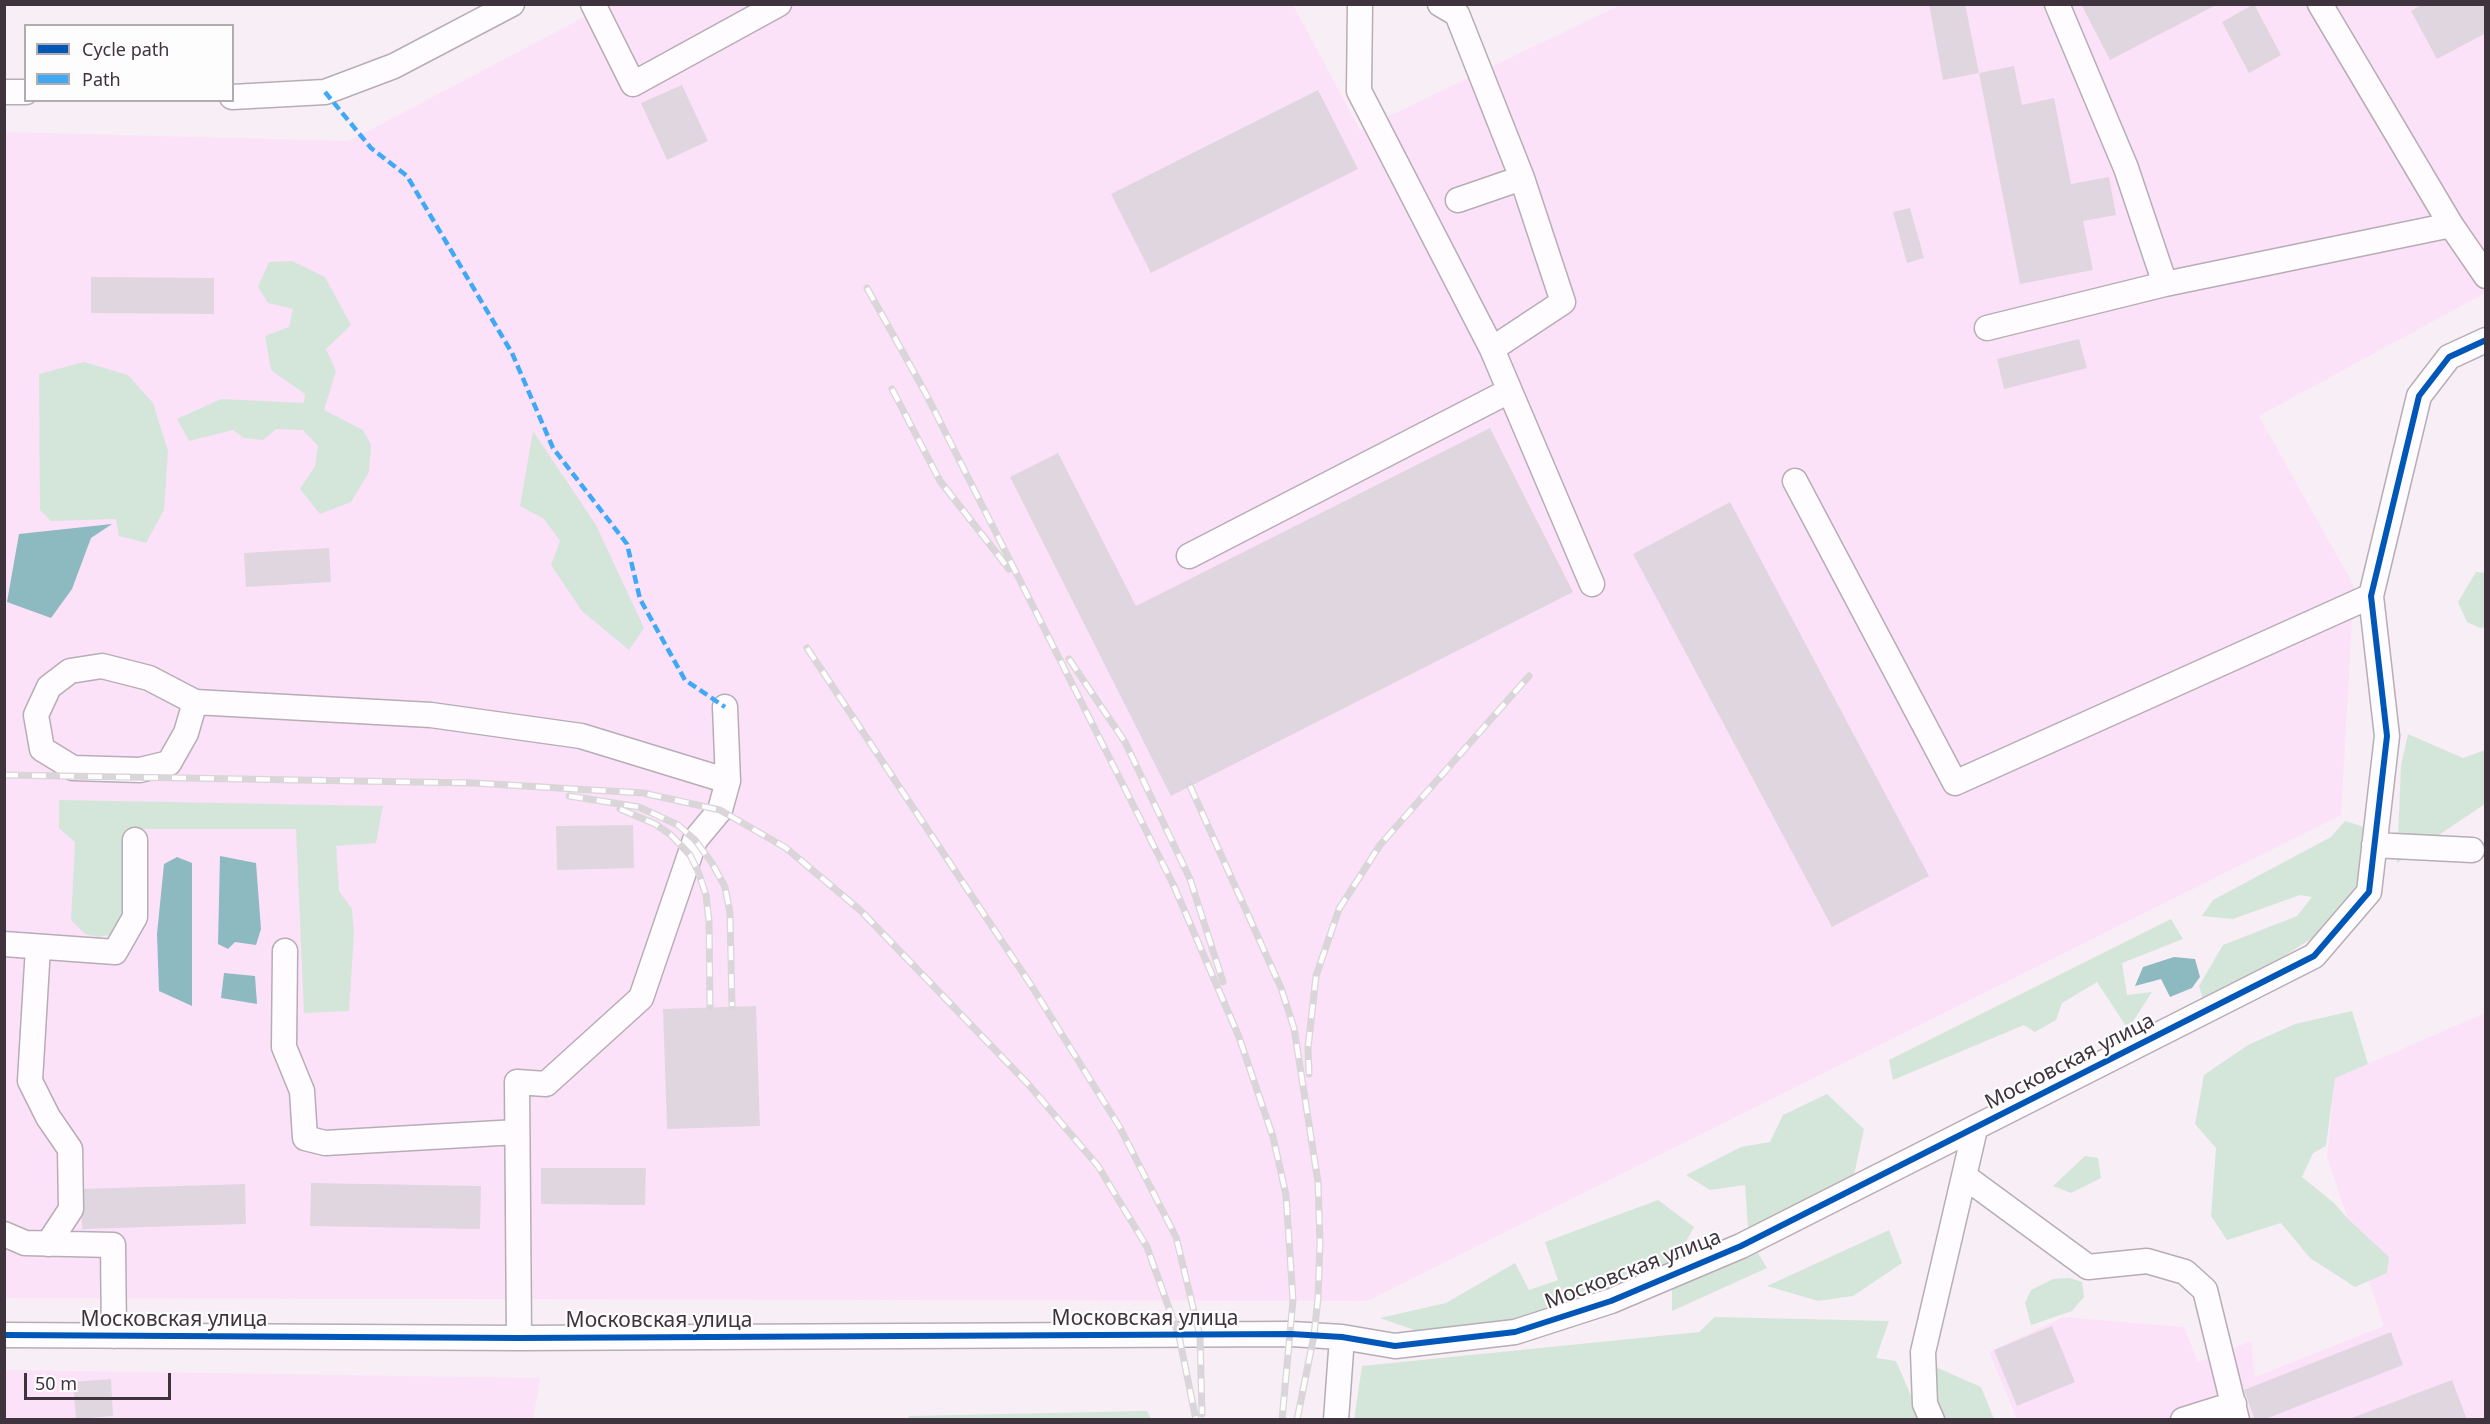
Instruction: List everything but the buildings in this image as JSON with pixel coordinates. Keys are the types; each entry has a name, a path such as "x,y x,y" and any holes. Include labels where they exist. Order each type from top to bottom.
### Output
{"street":[{"path":"234,97 325,92 394,66 512,4"},
{"path":"593,4 633,84 779,4"},
{"path":"1359,4 1359,91 1492,349 1592,584"},
{"path":"1440,4 1457,14 1522,177 1563,302 1492,349"},
{"path":"2056,4 2126,168 2165,284"},
{"path":"2320,4 2451,225 2486,276"},
{"path":"4,92 24,92"},
{"path":"1458,200 1522,177"},
{"path":"1987,328 2165,284 2451,225"},
{"name":"Московская улица","path":"4,1335 519,1338 1291,1334 1342,1337 1395,1346 1515,1332 1611,1301 1741,1246 2314,956 2369,892 2387,736 2371,596 2419,396 2449,357 2486,340"},
{"path":"1189,556 1509,391"},
{"path":"1795,481 1955,783 2371,596"},
{"path":"195,702 186,733 169,763 140,770 73,768 42,749 36,715 49,687 70,671 102,666 149,678 195,702 431,715 581,736 728,781"},
{"path":"519,1338 517,1082 546,1084 641,999 695,840 720,810 728,781 725,707"},
{"path":"4,944 115,952 135,916 135,840"},
{"path":"2374,845 2472,849"},
{"path":"38,947 30,1081 48,1117 70,1149 71,1209 48,1244"},
{"path":"285,951 284,1047 302,1091 305,1138 325,1143 518,1132"},
{"path":"1932,1419 1925,1404 1923,1352 1975,1129"},
{"path":"1964,1176 2088,1267 2147,1261 2185,1272 2205,1290 2236,1412 2183,1419"},
{"path":"4,1234 25,1243 113,1245 114,1336"},
{"path":"1336,1419 1342,1337"}],"shaded area":[{"path":"607,5 1293,5 1360,130 1620,5 2485,5 2485,293 2259,416 2354,586 2341,815 1367,1301 5,1298 5,132 349,141"},
{"path":"2485,1013 2485,1419 2017,1419 1989,1352 2064,1317 2184,1327 2198,1362 2251,1341 2255,1377 2384,1326 2327,1157 2335,1078"},
{"path":"5,1370 540,1378 533,1419 5,1420"}],"green space":[{"path":"292,261 325,277 351,325 326,349 336,371 324,410 363,430 371,445 369,472 351,502 320,514 300,489 315,466 318,446 303,430 276,429 263,440 244,438 233,430 189,441 177,419 221,399 304,403 305,394 271,370 265,336 289,327 293,309 268,303 258,287 269,262"},
{"path":"84,362 128,375 153,403 168,451 164,510 146,543 119,536 116,519 51,521 40,510 39,374"},
{"path":"533,431 596,525 644,628 629,650 582,611 551,565 560,541 544,519 520,506"},
{"path":"2476,572 2485,573 2485,627 2480,628 2467,622 2458,602"},
{"path":"2408,734 2463,758 2485,750 2485,804 2397,863 2401,765"},
{"path":"59,800 383,806 376,843 336,846 339,891 352,909 354,933 349,1011 304,1013 296,829 128,829 123,915 114,934 98,937 85,934 71,920 75,842 59,828"},
{"path":"2345,821 2370,829 2355,889 2338,921 2263,970 2203,999 2199,986 2223,945 2297,916 2312,897 2300,895 2233,919 2202,916 2213,900 2331,837"},
{"path":"2171,919 2183,939 2122,963 2127,995 2152,992 2128,1029 2097,982 2062,1003 2056,1020 2035,1032 2024,1025 1893,1080 1889,1060"},
{"path":"2352,1011 2368,1064 2335,1078 2326,1146 2313,1153 2302,1177 2334,1203 2389,1257 2387,1273 2355,1287 2310,1258 2281,1223 2227,1240 2211,1216 2216,1148 2195,1124 2204,1075 2248,1045 2295,1024"},
{"path":"1827,1094 1864,1129 1854,1175 1748,1228 1745,1185 1710,1190 1686,1175 1741,1147 1770,1142 1783,1115"},
{"path":"2085,1156 2098,1158 2101,1178 2071,1193 2053,1186"},
{"path":"1658,1200 1694,1227 1674,1263 1490,1327 1420,1332 1380,1318 1446,1303 1515,1263 1529,1290 1558,1280 1545,1242"},
{"path":"1889,1230 1902,1263 1853,1296 1818,1301 1767,1286"},
{"path":"1758,1253 1767,1268 1672,1311 1672,1289"},
{"path":"2070,1278 2082,1282 2084,1297 2072,1311 2031,1325 2025,1303 2031,1290 2053,1279"},
{"path":"1715,1317 1889,1321 1876,1358 1896,1361 1921,1419 1354,1420 1362,1366 1699,1332"},
{"path":"1931,1365 1981,1387 1994,1419 1937,1419"},
{"path":"1147,1411 1151,1419 908,1419 909,1416"}],"water":[{"path":"112,524 91,538 72,589 51,618 7,602 19,534"},
{"path":"220,856 256,863 261,929 256,945 235,942 228,949 218,944"},
{"path":"177,857 192,863 192,1006 159,991 157,934 164,864"},
{"path":"2174,957 2195,959 2200,977 2192,988 2170,997 2161,979 2135,986 2143,967"},
{"path":"224,973 255,976 257,1004 221,998"}],"railway":[{"path":"867,288 925,392 1173,884 1239,1037 1273,1137 1286,1195 1293,1300 1282,1420"},
{"path":"892,389 940,481 1009,569"},
{"path":"807,648 1031,985 1119,1126 1176,1237 1200,1336 1202,1414"},
{"path":"1069,659 1125,742 1190,879 1223,982"},
{"path":"1309,1074 1308,1048 1316,976 1339,909 1380,845 1529,676"},
{"path":"4,775 474,783 643,793 720,810 786,848 860,910 1028,1084 1098,1166 1147,1247 1179,1336 1196,1420"},
{"path":"1190,786 1281,988 1294,1028 1318,1182 1320,1242 1314,1335 1297,1420"},
{"path":"569,796 639,807 678,825 695,840 712,863 725,887 730,913 732,1006"},
{"path":"620,809 655,824 671,835 690,855 698,871 706,895 709,921 710,1007"}],"marked path":[{"path":"325,92 371,148 407,176 512,353 553,448 627,544 640,599 685,680 725,707"}],"cycle path":[{"path":"4,1335 519,1338 1291,1334 1342,1337 1395,1346 1515,1332 1611,1301 1741,1246 2314,956 2369,892 2387,736 2371,596 2419,396 2449,357 2486,340"}]}
